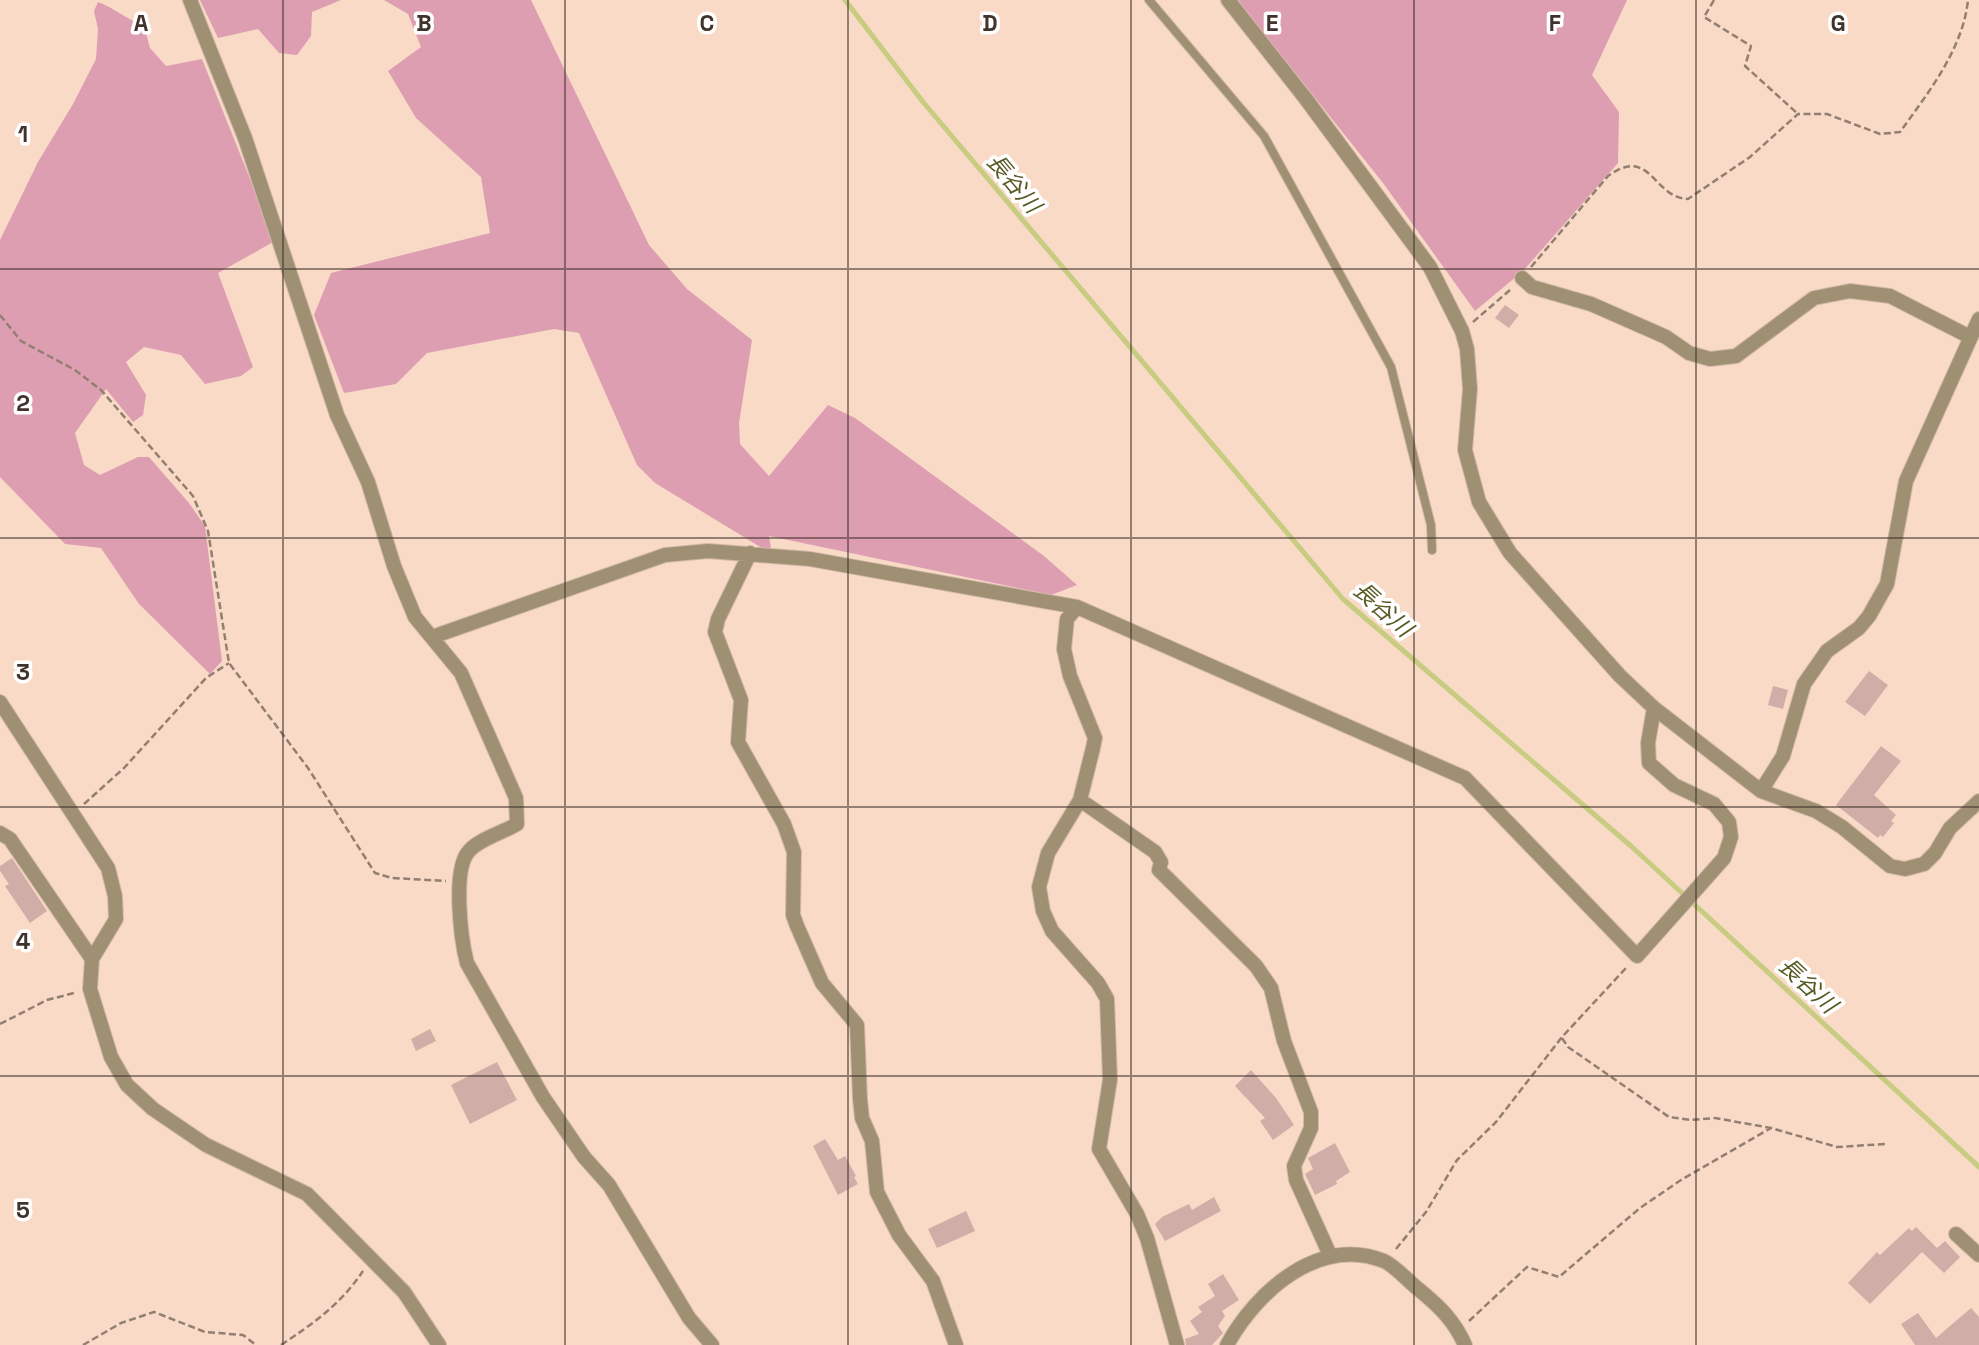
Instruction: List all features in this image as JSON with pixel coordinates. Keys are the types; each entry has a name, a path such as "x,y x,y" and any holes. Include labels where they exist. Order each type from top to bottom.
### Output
{"street":[{"path":"190,0 245,138 337,415 368,482 394,566 415,617 461,673 516,798 517,824 469,850 460,882 463,946 467,963 550,1107 584,1157 609,1185 689,1318 712,1345"},
{"path":"1228,0 1306,99 1430,267 1462,331 1470,369 1465,450 1471,479 1488,522 1510,553 1620,676 1654,708 1761,791 1816,811 1842,827 1890,866 1905,870 1924,864 1935,853 1950,828 1979,801"},
{"path":"1522,278 1532,287 1591,304 1666,337 1689,353 1710,359 1736,356 1814,298 1850,291 1890,296 1970,337"},
{"path":"1761,791 1783,755 1804,684 1827,651 1859,628 1869,616 1887,584 1906,481 1979,319"},
{"path":"432,637 664,555 708,551 810,559 1077,607 1465,778 1637,956 1724,858 1731,837 1729,822 1714,804 1674,785 1649,763 1648,743 1654,708"},
{"path":"750,553 718,618 715,632 741,700 738,742 784,824 794,852 793,915 797,926 822,983 857,1025 861,1108 872,1141 877,1192 899,1236 933,1282 956,1345"},
{"path":"1077,607 1067,619 1063,649 1070,676 1095,738 1080,800 1048,853 1040,887 1043,911 1052,931 1098,983 1107,999 1110,1080 1099,1149 1138,1214 1154,1255 1177,1345"},
{"path":"0,702 108,867 116,896 116,919 92,959 90,989 111,1057 127,1085 153,1109 206,1145 307,1194 404,1292 439,1345"},
{"path":"1080,800 1155,852 1161,862 1158,870 1256,966 1271,988 1284,1041 1311,1112 1311,1128 1294,1166 1296,1180 1330,1255"},
{"path":"0,833 10,839 92,959"},
{"path":"1956,1234 1979,1255"},
{"path":"1227,1345 1255,1307 1278,1284 1311,1262 1330,1255 1385,1261 1445,1311 1458,1328 1464,1345"}],"lane":[{"path":"1149,0 1264,136 1391,366 1430,524 1432,550"}],"path":[{"path":"1714,0 1704,17 1751,46 1745,66 1798,114"},
{"path":"1462,331 1522,278 1608,176 1620,168 1630,165 1640,167 1679,199 1688,199 1750,157 1798,114 1827,114 1880,134 1900,132 1938,79 1962,26 1968,0"},
{"path":"0,315 21,341 75,370 101,390 193,496 208,531 229,663 308,768 375,873 392,878 460,882"},
{"path":"74,812 124,768 206,678 229,663"},
{"path":"1385,1261 1426,1212 1457,1160 1496,1122 1562,1037 1637,956"},
{"path":"0,1024 47,1000 90,989"},
{"path":"1562,1037 1569,1047 1669,1117 1691,1120 1715,1118 1770,1128 1837,1147 1885,1144"},
{"path":"1458,1328 1481,1314 1527,1267 1559,1277 1640,1208 1770,1128"},
{"path":"282,1345 324,1317 346,1296 372,1257"},
{"path":"83,1345 121,1323 154,1312 205,1332 243,1335 256,1345"}],"shaded area":[{"path":"200,0 341,0 312,12 311,36 297,55 279,53 258,29 218,38"},
{"path":"384,0 531,0 649,245 687,289 752,340 739,423 740,444 769,476 828,405 855,418 1044,556 1077,585 1051,595 769,536 772,554 655,483 637,465 579,333 554,329 427,353 396,384 344,393 314,315 331,273 490,233 481,177 416,118 388,71 421,47 408,14"},
{"path":"1237,0 1627,0 1592,75 1619,112 1618,163 1523,271 1475,311 1383,183"},
{"path":"98,2 144,26 150,48 166,66 202,59 275,241 218,273 253,367 241,376 205,384 181,355 144,347 126,362 146,395 143,415 133,422 106,389 75,433 84,465 100,475 138,457 149,457 205,526 222,661 210,674 139,604 101,548 65,544 0,477 0,240 38,162 96,59 98,29 94,11"}],"building":[{"path":"1505,305 1519,315 1509,328 1495,318"},
{"path":"1869,671 1888,685 1865,716 1845,702"},
{"path":"1773,686 1788,690 1783,709 1768,705"},
{"path":"1881,746 1901,761 1874,795 1896,815 1891,821 1894,823 1883,837 1880,835 1878,838 1836,805"},
{"path":"12,858 47,911 30,923 5,886 9,884 0,871 0,866"},
{"path":"430,1029 436,1041 416,1051 411,1039"},
{"path":"497,1062 517,1100 470,1124 451,1085"},
{"path":"1251,1070 1276,1098 1294,1125 1273,1140 1260,1121 1265,1118 1235,1086"},
{"path":"825,1139 838,1160 845,1156 858,1184 838,1195 813,1146"},
{"path":"1335,1143 1350,1172 1336,1181 1337,1184 1315,1195 1305,1174 1313,1169 1308,1158"},
{"path":"1214,1197 1221,1211 1165,1241 1155,1224 1162,1217 1189,1204 1192,1210"},
{"path":"966,1211 975,1231 937,1248 928,1229"},
{"path":"1916,1227 1937,1248 1945,1241 1960,1257 1944,1273 1922,1252 1870,1304 1848,1283 1877,1252 1880,1255 1909,1228 1912,1231"},
{"path":"1223,1274 1239,1300 1222,1311 1225,1316 1218,1326 1223,1333 1212,1345 1186,1345 1185,1339 1199,1334 1190,1321 1202,1312 1198,1307 1215,1296 1208,1284"},
{"path":"1971,1308 1979,1317 1979,1345 1915,1345 1901,1324 1918,1313 1936,1338"}],"waterway":[{"name":"長谷川","path":"845,0 923,102 1343,599 1631,846 1979,1167"}]}
